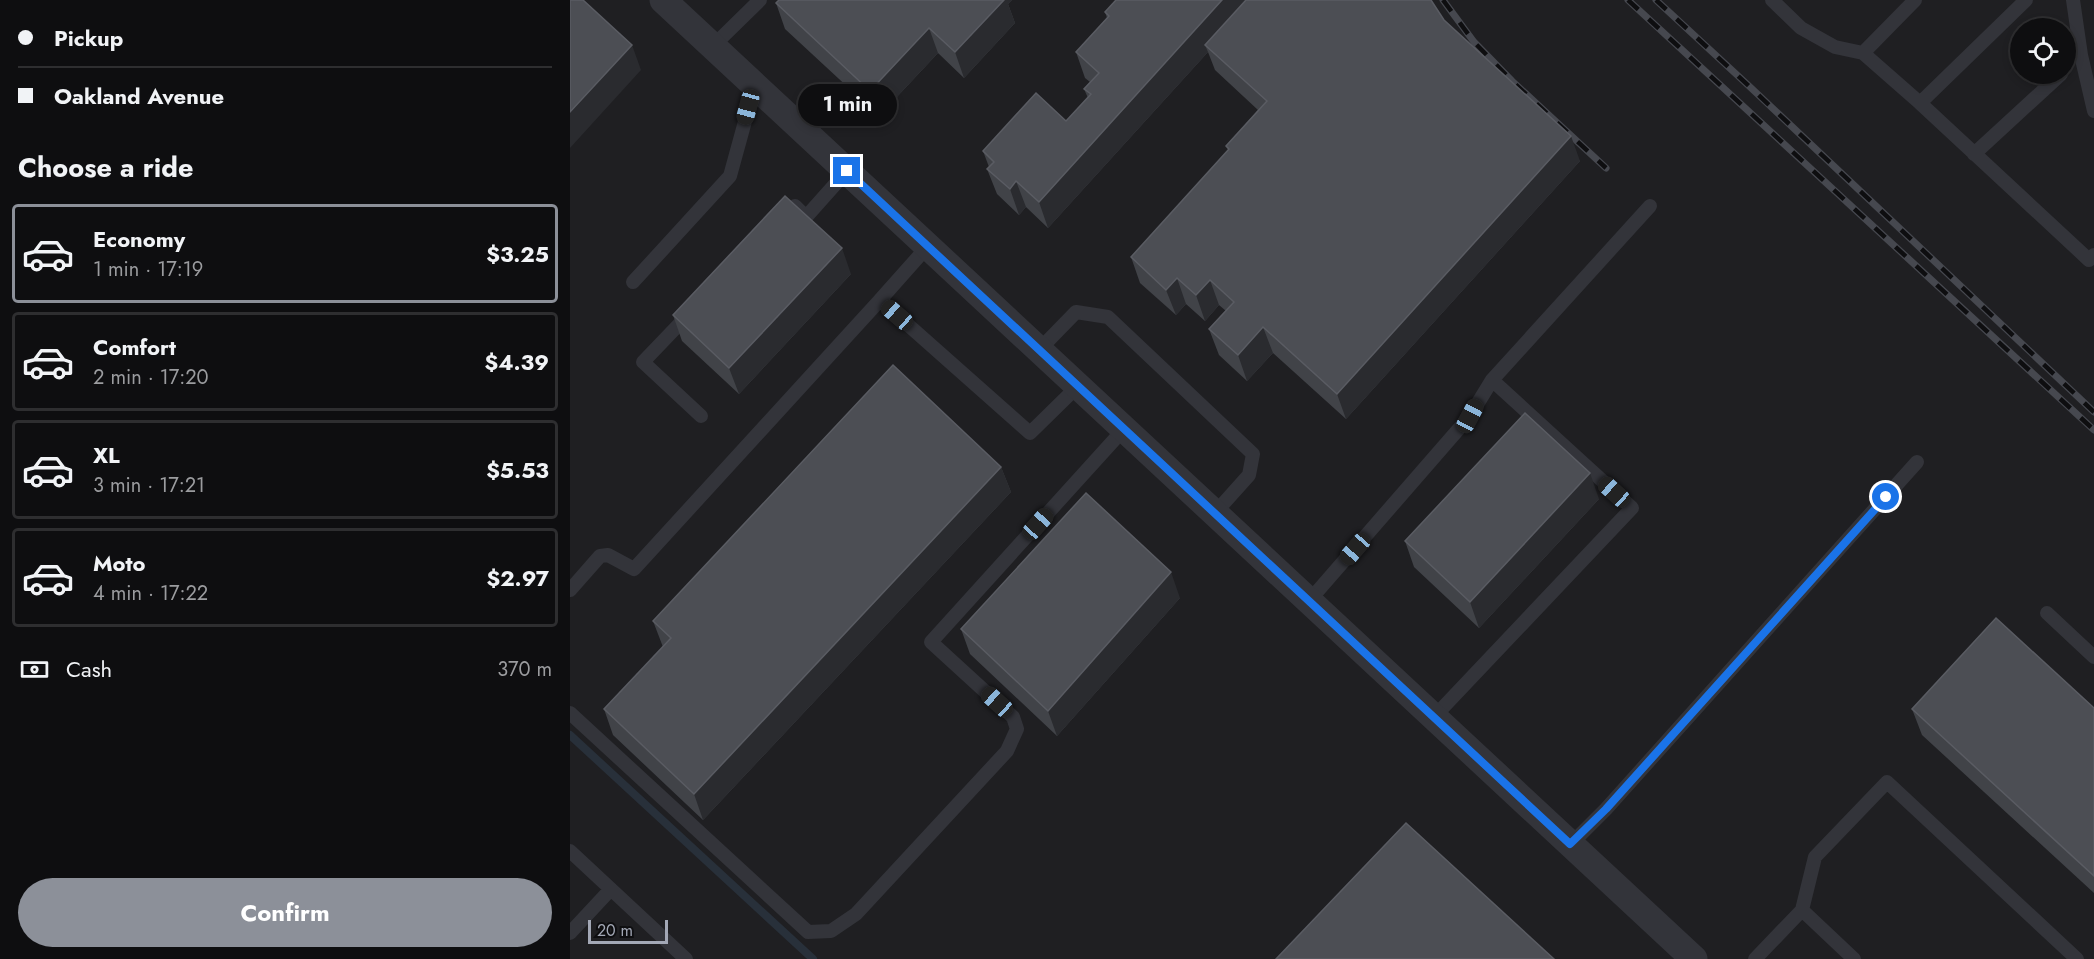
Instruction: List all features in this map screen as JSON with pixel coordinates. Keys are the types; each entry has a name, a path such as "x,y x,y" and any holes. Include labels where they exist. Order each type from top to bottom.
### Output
{"street":[{"path":"663,0 1694,959"}],"lane":[{"path":"713,46 760,0"},
{"path":"1772,0 1801,28 1835,47 1863,54 1920,103 2089,260 2094,255"},
{"path":"1863,54 1915,0"},
{"path":"1920,103 2026,0"},
{"path":"2073,0 2081,55 2094,111"},
{"path":"2076,60 2081,55"},
{"path":"1974,154 2050,84"},
{"path":"633,282 730,176 755,86"},
{"path":"785,213 793,204 806,217 847,171"},
{"path":"1309,601 1470,416 1491,380 1650,206"},
{"path":"570,590 600,556 608,555 634,569 928,246"},
{"path":"880,300 1030,433 1078,386"},
{"path":"698,304 643,362 701,416"},
{"path":"1039,350 1076,312 1108,317 1253,454 1249,475 1215,513"},
{"path":"1434,717 1632,508 1491,380"},
{"path":"570,713 808,932 831,931 856,914 1007,751 1017,729 1013,717 931,642 1124,429"},
{"path":"1570,844 1606,809 1917,462"},
{"path":"2047,613 2094,657"},
{"path":"1755,959 1802,910 1815,857 1887,782 2077,959"},
{"path":"570,851 686,959"},
{"path":"570,933 611,889"},
{"path":"1802,910 1854,959"}],"shaded area":[{"path":"570,0 2094,0 2094,959 570,959"}],"building":[{"path":"570,0 583,0 632,45 570,112"},
{"path":"779,0 1004,0 955,52 929,28 870,91 776,3"},
{"path":"1116,0 1222,0 1039,202 1016,181 1010,189 987,169 994,162 983,151 1036,93 1066,121 1091,94 1084,89 1099,73 1076,52 1109,16 1105,12"},
{"path":"1246,0 1431,0 1444,20 1571,136 1337,394 1263,327 1238,355 1209,329 1234,302 1210,280 1196,295 1177,278 1166,290 1131,257 1229,149 1226,146 1267,101 1205,45"},
{"path":"785,196 842,248 729,368 673,315"},
{"path":"893,365 1001,467 694,794 604,709 671,638 653,621"},
{"path":"1525,413 1590,473 1470,602 1405,541"},
{"path":"1086,493 1171,572 1048,711 961,629"},
{"path":"1996,618 2094,708 2094,876 1912,709"},
{"path":"1406,823 1554,959 1276,959"}],"waterway":[{"path":"570,735 813,959"}],"railway":[{"path":"1443,0 1474,42 1512,81 1606,168"},
{"path":"1628,0 2094,430"},
{"path":"1656,0 2094,412"}],"route":[{"path":"847,171 1570,844 1606,809 1886,497"}]}
